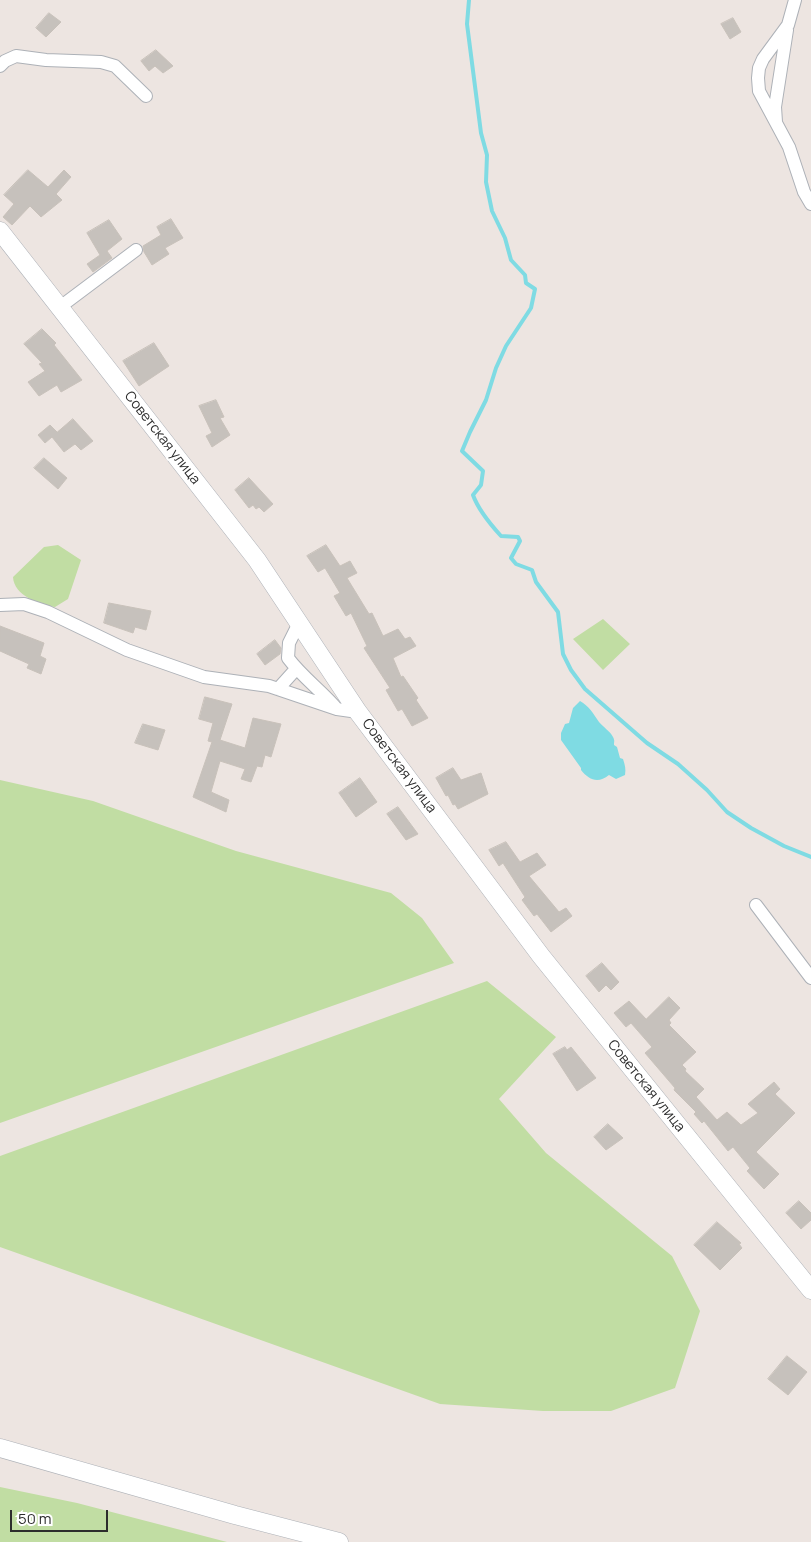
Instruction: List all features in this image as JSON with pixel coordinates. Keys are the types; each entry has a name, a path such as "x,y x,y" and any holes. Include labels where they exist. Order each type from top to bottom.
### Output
{"main road":[{"name":"Советская улица","path":"1,235 60,307 257,560 358,712 540,956 811,1290"},
{"path":"0,1448 235,1515 339,1542"}],"street":[{"path":"776,124 775,107 788,25 797,2"},
{"path":"788,25 759,68 759,92 789,147 804,192 811,204"},
{"path":"0,66 5,61 16,56 46,60 101,62 115,66 146,96"},
{"path":"60,307 136,250"},
{"path":"0,605 24,604 48,612 127,650 204,677 269,686 337,709 358,712"},
{"path":"299,623 289,643 288,658 296,668 326,695 337,709"},
{"path":"278,689 296,668"},
{"path":"756,905 811,978"}],"green space":[{"path":"58,545 81,560 68,599 55,607 28,598 14,584 13,577 44,547"},
{"path":"603,619 630,644 603,670 573,639"},
{"path":"0,780 93,801 236,851 391,893 422,918 454,963 0,1123"},
{"path":"487,981 556,1037 499,1099 546,1153 672,1256 700,1311 675,1388 611,1411 543,1411 440,1404 0,1247 0,1156"},
{"path":"0,1487 77,1503 227,1542 0,1542"}],"water":[{"path":"580,701 588,707 612,735 614,745 617,747 620,758 623,759 625,775 616,779 609,775 597,780 590,778 581,770 561,740 561,733 565,724 569,723 573,708"}],"building":[{"path":"49,13 61,22 46,37 36,28"},
{"path":"733,18 741,32 730,39 721,24"},
{"path":"156,50 173,66 163,73 155,66 149,71 141,61"},
{"path":"28,170 48,187 64,170 71,177 56,194 62,200 41,217 30,206 12,225 3,217 14,204 4,195"},
{"path":"171,219 183,238 165,248 169,254 152,265 144,252 143,246 161,235 157,227"},
{"path":"109,220 122,239 107,251 112,258 93,272 87,264 100,255 87,233"},
{"path":"42,329 56,343 54,345 82,380 61,392 57,385 39,396 28,382 45,371 39,364 42,363 24,344"},
{"path":"154,343 169,366 139,386 123,361"},
{"path":"216,400 224,417 220,418 230,435 212,447 206,436 212,433 199,406"},
{"path":"73,419 93,441 81,450 75,444 64,452 52,437 45,443 38,435 50,425 57,432"},
{"path":"44,458 67,478 58,489 34,468"},
{"path":"249,478 273,504 264,512 259,507 256,509 253,505 249,508 235,490"},
{"path":"326,545 340,566 350,561 357,573 347,578 369,614 372,613 383,636 398,629 405,639 410,637 416,646 393,658 401,677 403,676 418,698 416,700 428,718 412,726 402,709 398,711 386,690 390,688 364,648 367,646 351,613 346,616 334,596 340,593 325,568 318,572 307,556"},
{"path":"109,603 151,611 146,630 135,627 133,633 104,623"},
{"path":"0,626 44,643 40,656 46,659 41,674 27,668 29,664 0,651"},
{"path":"275,640 281,648 280,654 265,665 257,654"},
{"path":"205,697 232,704 220,740 245,748 253,718 281,724 271,757 265,755 262,767 257,766 251,782 241,779 245,769 220,761 211,792 229,800 226,812 193,797 212,742 208,741 213,723 199,719"},
{"path":"143,724 165,730 158,750 135,743"},
{"path":"453,768 461,780 481,773 488,794 458,809 455,804 453,805 448,795 446,796 436,778"},
{"path":"360,778 377,802 356,817 339,793"},
{"path":"398,807 418,834 406,840 387,814"},
{"path":"506,842 520,862 537,853 546,865 529,876 559,912 566,908 572,916 551,932 537,914 534,916 522,900 525,897 503,863 499,866 489,850"},
{"path":"602,963 619,982 611,990 606,985 599,992 586,976"},
{"path":"669,997 680,1008 669,1020 671,1023 669,1025 696,1052 682,1065 686,1069 685,1071 704,1089 696,1097 717,1120 727,1112 741,1125 758,1113 748,1104 774,1082 780,1089 775,1094 795,1113 756,1152 779,1174 764,1189 747,1171 750,1168 733,1147 728,1151 704,1121 702,1123 694,1114 696,1112 674,1090 675,1088 645,1053 652,1047 631,1023 626,1027 614,1013 629,1001 646,1019"},
{"path":"565,1047 567,1050 571,1047 596,1078 577,1091 553,1054"},
{"path":"608,1124 623,1138 606,1150 594,1137"},
{"path":"799,1201 811,1213 811,1220 801,1229 786,1213"},
{"path":"717,1222 741,1243 739,1244 742,1248 720,1270 694,1245"},
{"path":"787,1356 807,1372 788,1395 768,1379"}],"waterway":[{"path":"469,0 467,24 481,133 487,155 486,182 492,211 505,238 511,260 525,275 526,283 535,289 531,308 506,346 496,368 486,400 462,451 483,471 481,485 473,495 481,511 501,536 518,537 520,541 511,558 516,564 532,570 536,582 558,612 563,654 571,670 585,689 647,743 678,764 707,790 727,812 784,846 811,857"}]}
